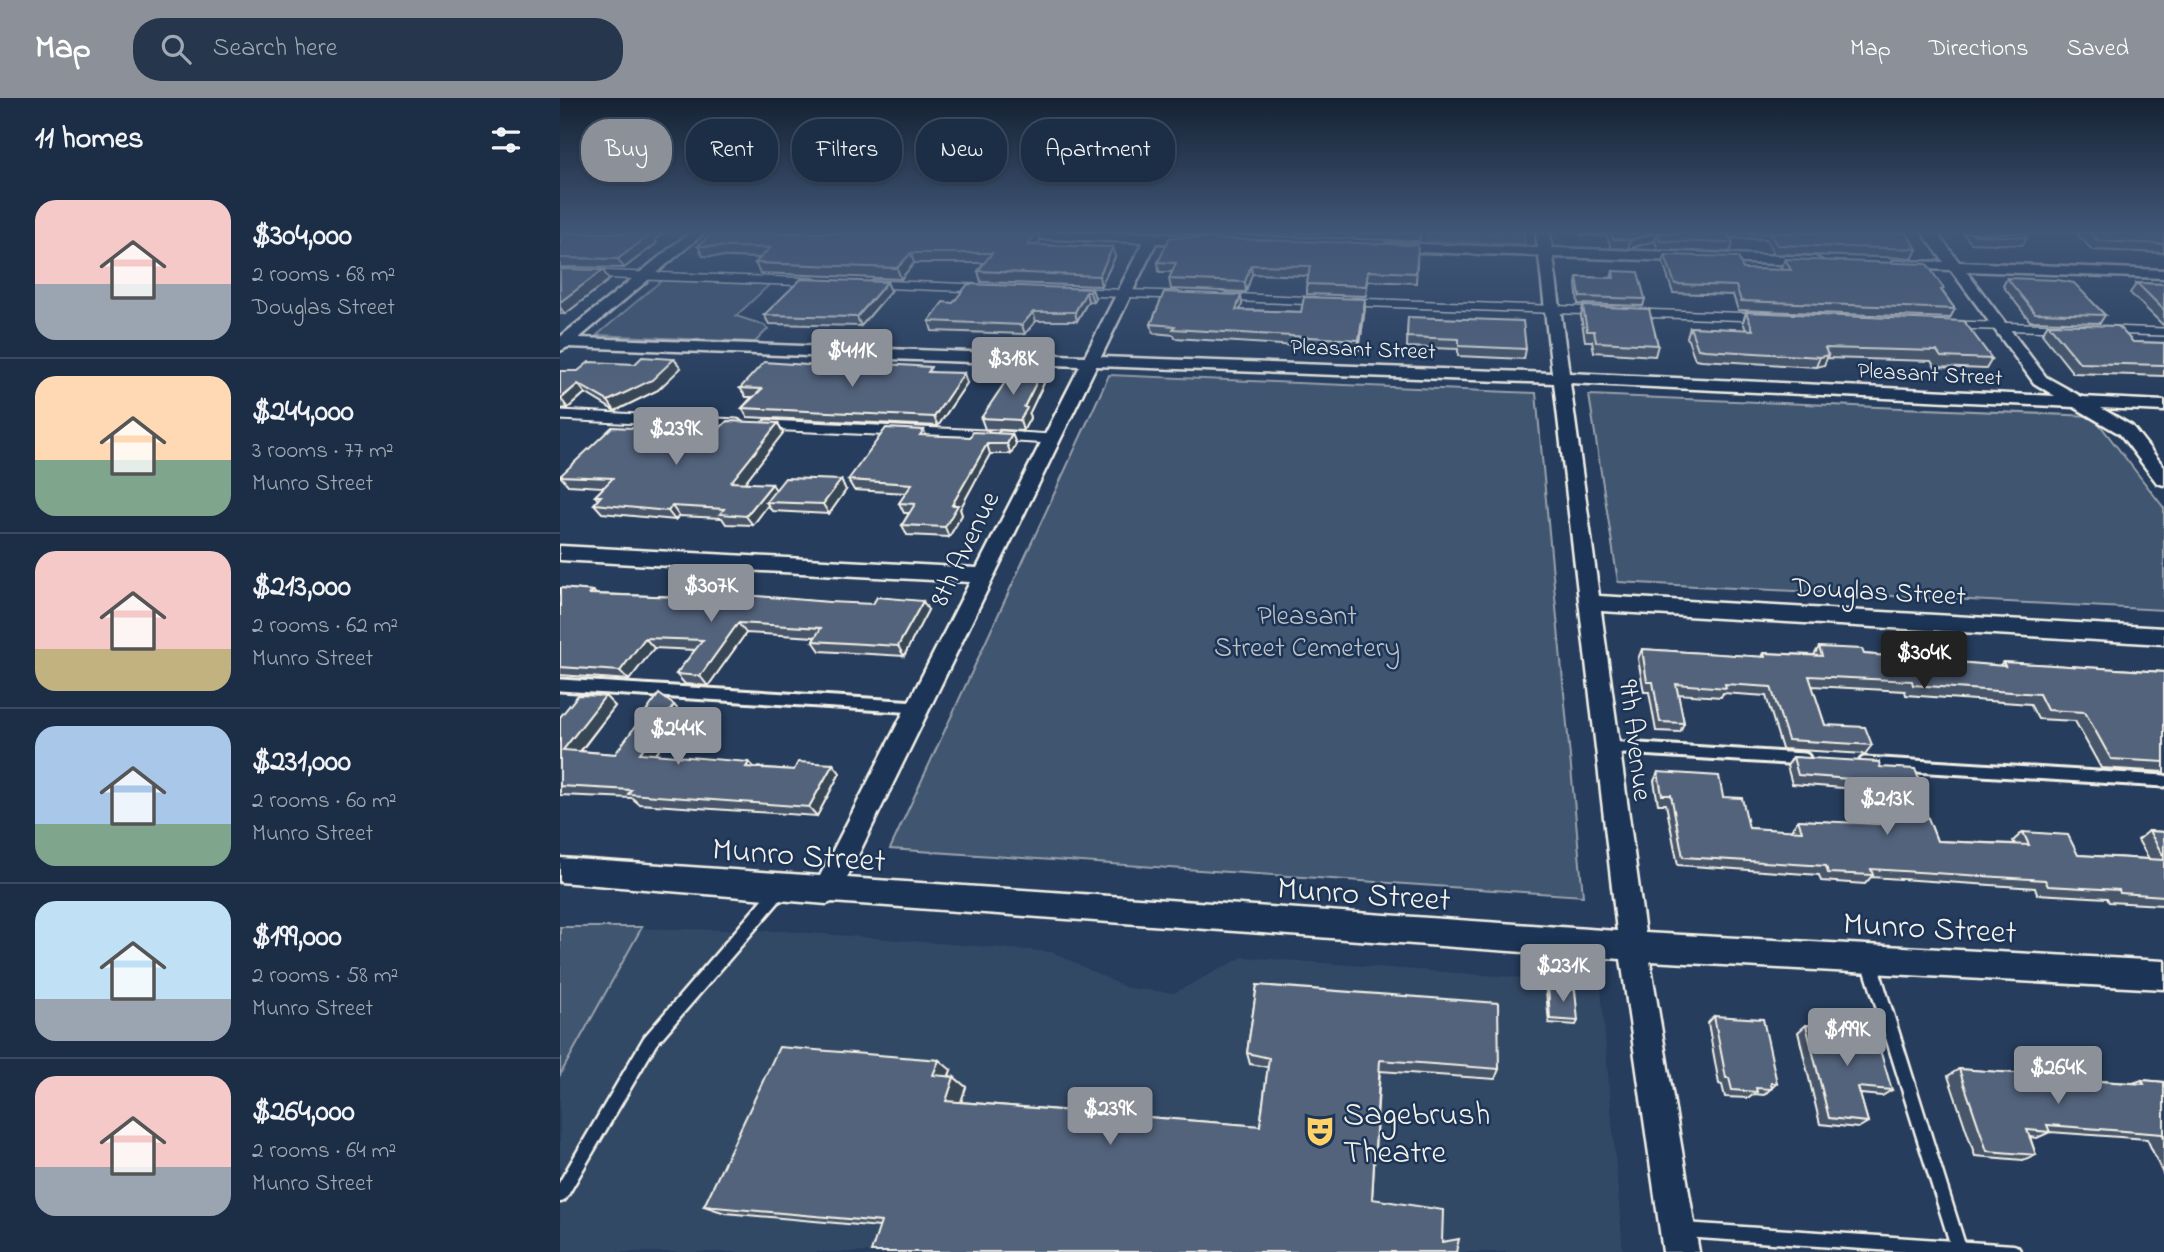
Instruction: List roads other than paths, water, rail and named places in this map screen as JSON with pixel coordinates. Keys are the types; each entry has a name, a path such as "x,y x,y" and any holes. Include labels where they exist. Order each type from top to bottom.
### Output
{"street":[{"path":"561,343 631,287"},
{"name":"8th Avenue","path":"827,891 1127,287"},
{"name":"9th Avenue","path":"1549,287 1633,946 1680,1241"},
{"path":"1970,287 2039,380 2126,430 2164,478"},
{"name":"Pleasant Street","path":"561,343 1560,378 2164,406"},
{"path":"560,553 983,576"},
{"name":"Douglas Street","path":"1590,603 2164,636"},
{"name":"Munro Street","path":"560,870 1633,946 2164,975"}],"lane":[{"path":"952,287 987,288"},
{"path":"1069,291 1186,296"},
{"path":"1213,297 1325,301"},
{"path":"1339,301 1610,312"},
{"path":"1624,312 1763,317"},
{"path":"1943,324 2069,329"},
{"path":"2096,330 2164,332"},
{"path":"560,415 1051,439"},
{"path":"560,685 917,707"},
{"path":"1607,747 1823,760"},
{"path":"1850,762 2164,781"},
{"path":"560,1195 650,1041 782,887"},
{"path":"1868,958 1959,1250"},
{"path":"1680,1241 2013,1252"}],"place":[{"name":"Sagebrush Theatre","path":"1320,1131"}],"park label":[{"name":"Pleasant Street Cemetery","path":"1307,630"}]}
